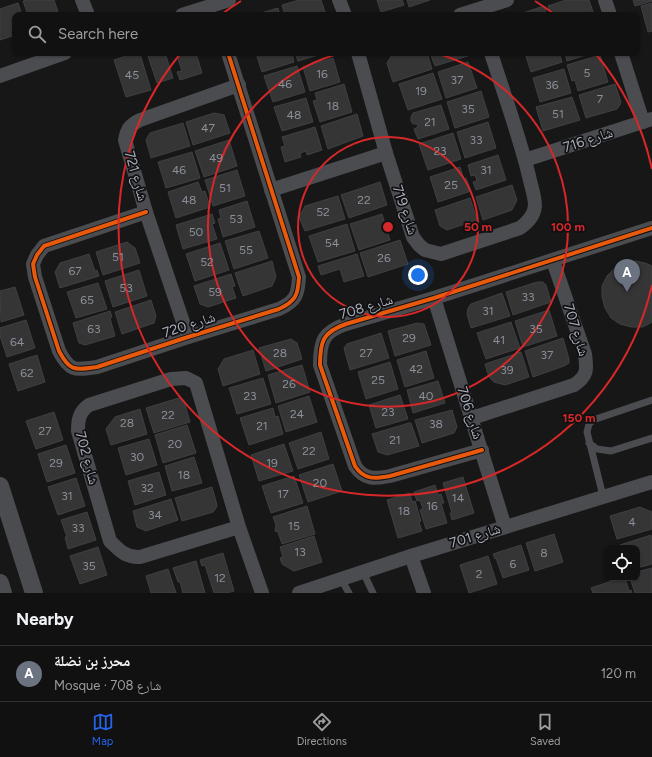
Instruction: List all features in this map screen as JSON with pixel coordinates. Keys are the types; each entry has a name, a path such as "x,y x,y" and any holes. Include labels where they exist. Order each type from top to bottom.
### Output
{"street":[{"path":"82,0 87,12"},
{"path":"201,12 214,10 229,0"},
{"path":"339,0 344,12"},
{"path":"479,12 507,0"},
{"path":"605,0 609,12"},
{"path":"0,76 57,56"},
{"name":"شارع 720","path":"146,212 44,246 37,255 33,264 35,277 59,351 64,361 71,368 82,369 97,367 279,309 289,304 295,298 299,289 299,277 229,56"},
{"name":"شارع 719","path":"359,56 386,153 413,237 425,250 441,254 520,228 528,222 533,215 535,207 525,160 492,56"},
{"path":"623,56 647,121"},
{"name":"شارع 721","path":"188,337 146,212 126,140 127,131 132,124 140,120 239,85"},
{"name":"شارع 716","path":"525,160 647,121"},
{"path":"271,190 386,153"},
{"name":"شارع 708","path":"482,450 376,479 367,477 358,471 320,365 320,350 324,339 334,329 553,261 652,228"},
{"name":"شارع 707","path":"472,418 574,385 581,381 585,375 585,354 553,261"},
{"name":"شارع 706","path":"434,298 505,527"},
{"name":"شارع 702","path":"239,527 140,557 131,557 119,550 110,541 78,431 78,418 84,408 89,405 171,379 186,378 196,383 239,527 262,593"},
{"name":"شارع 701","path":"299,593 411,556 652,482"},
{"path":"0,486 34,593"},
{"path":"411,556 424,593"},
{"path":"0,583 3,593"}],"lane":[{"path":"603,496 589,443 587,432 589,424 593,420 652,400"},
{"path":"589,443 597,449 610,451 652,438"},
{"path":"363,572 373,593"},
{"path":"341,579 349,593"}],"building":[{"path":"54,0 58,12 27,12 23,1"},
{"path":"299,0 321,0 325,12 284,12 282,5"},
{"path":"377,0 402,0 404,5 381,12"},
{"path":"407,0 430,0 409,7"},
{"path":"566,0 589,0 593,12 550,12 548,6"},
{"path":"633,0 652,0 652,1 635,6"},
{"path":"18,3 21,12 12,12 12,36 0,40 0,9"},
{"path":"652,3 652,31 648,32 641,6"},
{"path":"544,6 546,12 526,12"},
{"path":"278,8 279,12 264,12"},
{"path":"126,56 141,56 151,90 126,97 114,60"},
{"path":"148,56 166,56 173,78 157,83"},
{"path":"177,56 197,56 202,73 180,80 177,72 182,71"},
{"path":"257,56 293,56 294,62 262,72"},
{"path":"296,56 315,56 298,61"},
{"path":"391,56 428,56 432,69 393,82 387,63"},
{"path":"431,56 468,56 435,66"},
{"path":"526,56 560,56 562,62 531,72"},
{"path":"566,56 583,56 567,61"},
{"path":"600,56 608,82 578,91 575,80 572,81 567,65"},
{"path":"333,58 340,82 310,91 303,67"},
{"path":"468,62 477,88 446,98 438,72"},
{"path":"297,66 305,92 273,102 264,76"},
{"path":"564,69 571,93 540,102 533,78"},
{"path":"433,73 442,99 408,110 399,84"},
{"path":"344,84 352,112 320,122 313,101 317,100 315,93"},
{"path":"615,84 621,102 617,109 586,118 579,95"},
{"path":"481,91 489,117 455,128 447,102"},
{"path":"572,97 580,120 543,131 536,107"},
{"path":"306,98 313,122 282,131 274,107"},
{"path":"441,105 449,129 418,139 414,129 418,127 417,124 413,124 411,121 413,113"},
{"path":"214,113 224,115 230,133 193,145 186,122"},
{"path":"357,114 363,136 328,149 321,126"},
{"path":"488,122 496,148 465,158 457,132"},
{"path":"183,123 190,146 151,158 146,140 150,133"},
{"path":"315,127 322,150 307,155 306,151 300,153 301,157 285,162 281,147 285,146 282,137"},
{"path":"453,133 461,159 428,170 419,144"},
{"path":"229,140 237,166 204,177 195,151"},
{"path":"192,152 200,178 166,188 158,162"},
{"path":"498,155 506,180 476,190 473,182 477,181 475,175 471,176 468,165"},
{"path":"460,167 464,179 466,178 471,191 438,202 430,177"},
{"path":"237,170 245,196 213,206 205,180"},
{"path":"198,182 202,192 205,191 210,207 176,218 168,192"},
{"path":"380,182 387,205 349,218 341,195"},
{"path":"512,185 517,200 512,210 483,220 476,197"},
{"path":"338,196 345,219 305,231 299,217 305,206"},
{"path":"470,198 477,220 447,230 440,226 435,210"},
{"path":"247,201 255,227 223,237 218,219 221,218 219,210"},
{"path":"212,214 215,223 212,224 217,239 183,249 176,225"},
{"path":"382,214 390,240 359,250 350,224"},
{"path":"347,224 355,251 318,262 309,236"},
{"path":"259,231 268,258 234,269 225,241"},
{"path":"400,240 408,264 368,277 360,253"},
{"path":"127,242 135,248 140,263 103,275 96,252"},
{"path":"220,243 229,270 195,281 186,254"},
{"path":"89,254 95,271 97,270 99,276 60,288 55,272 60,263"},
{"path":"357,254 364,276 344,282 340,269 321,275 318,266"},
{"path":"272,261 276,277 272,286 243,296 235,273"},
{"path":"635,261 652,266 652,322 643,327 631,327 620,324 611,318 605,308 602,297 602,286 607,276 615,268 624,263"},
{"path":"139,270 147,296 113,307 105,281"},
{"path":"231,274 235,286 232,287 236,298 208,307 200,304 194,286"},
{"path":"537,282 543,282 546,285 551,302 513,315 506,292"},
{"path":"98,283 107,309 76,318 67,292"},
{"path":"15,287 24,315 1,322 0,291"},
{"path":"502,293 510,316 471,328 467,314 468,308 471,304"},
{"path":"151,300 156,316 154,323 122,334 115,312"},
{"path":"549,310 557,336 523,347 515,321"},
{"path":"110,311 112,317 110,318 115,336 85,345 79,343 73,323"},
{"path":"26,320 35,348 7,357 0,336 0,328"},
{"path":"511,322 520,348 486,359 477,333"},
{"path":"417,323 424,324 431,345 395,356 388,331"},
{"path":"381,333 389,358 350,370 344,348 347,344"},
{"path":"563,338 569,363 533,377 525,351"},
{"path":"291,339 297,343 302,359 266,371 259,348"},
{"path":"253,350 260,374 223,386 218,369 224,359"},
{"path":"426,351 434,378 405,387 397,360"},
{"path":"521,352 529,377 505,385 494,382 489,377 485,364"},
{"path":"37,355 45,382 18,391 9,364"},
{"path":"390,362 398,389 366,399 358,372"},
{"path":"302,365 310,392 276,403 268,375"},
{"path":"263,378 271,404 237,414 229,388"},
{"path":"438,381 445,403 413,413 407,390"},
{"path":"400,395 408,419 376,428 369,405"},
{"path":"309,396 317,422 286,432 278,406"},
{"path":"179,398 184,401 190,422 154,433 146,408"},
{"path":"273,408 275,417 278,416 283,434 249,445 240,418"},
{"path":"140,409 147,434 111,445 106,429 115,417"},
{"path":"452,410 457,427 454,433 422,443 415,420"},
{"path":"54,412 63,440 36,449 26,421"},
{"path":"411,423 419,446 387,455 378,452 372,434"},
{"path":"187,425 196,453 163,463 155,435"},
{"path":"321,432 329,459 298,469 289,443"},
{"path":"149,439 157,465 126,475 118,448"},
{"path":"284,444 293,471 259,481 251,455"},
{"path":"66,445 75,473 47,482 38,454"},
{"path":"194,457 202,483 172,491 165,466"},
{"path":"333,464 342,491 308,502 299,475"},
{"path":"159,472 166,495 135,505 128,481"},
{"path":"294,476 303,503 271,513 262,486"},
{"path":"463,477 474,513 452,520 450,513 452,513 443,483"},
{"path":"76,478 85,506 58,515 48,487"},
{"path":"435,485 438,495 441,494 444,503 441,503 447,523 426,529 420,510 423,509 420,500 417,501 414,492"},
{"path":"212,487 217,505 213,512 182,521 175,498"},
{"path":"410,493 412,502 415,501 421,521 419,522 422,531 398,538 387,500"},
{"path":"171,499 178,520 146,531 137,527 133,511"},
{"path":"307,506 315,534 282,544 278,532 275,531 276,525 273,517"},
{"path":"640,507 652,512 652,529 617,539 610,516"},
{"path":"87,512 96,540 68,549 65,537 67,537 61,520"},
{"path":"554,534 563,562 535,571 526,543"},
{"path":"651,535 652,564 640,567 640,545 620,545"},
{"path":"314,536 322,562 294,571 282,564 280,558 283,557 280,547"},
{"path":"521,545 529,570 503,578 496,558 495,559 493,554"},
{"path":"98,547 107,575 80,584 70,556"},
{"path":"223,553 234,591 227,593 214,593 205,565 202,566 200,560"},
{"path":"488,556 497,584 469,593 460,565"},
{"path":"196,561 205,593 183,593 180,582 178,582 173,568"},
{"path":"652,568 652,593 635,593 631,581 640,581 640,571"},
{"path":"168,569 176,593 151,593 146,576"},
{"path":"612,581 626,581 629,591 631,590 632,593 593,593 591,588"}],"cycle path":[{"path":"146,212 44,246 37,255 33,264 35,277 59,351 66,363 74,368 83,369 97,367 279,309 293,300 297,293 299,277 229,56"},
{"path":"482,450 390,476 375,478 362,474 355,466 320,365 321,350 324,338 332,330 346,324 434,298 652,228"}],"place":[{"name":"محرز بن نضلة","path":"627,292"}]}
